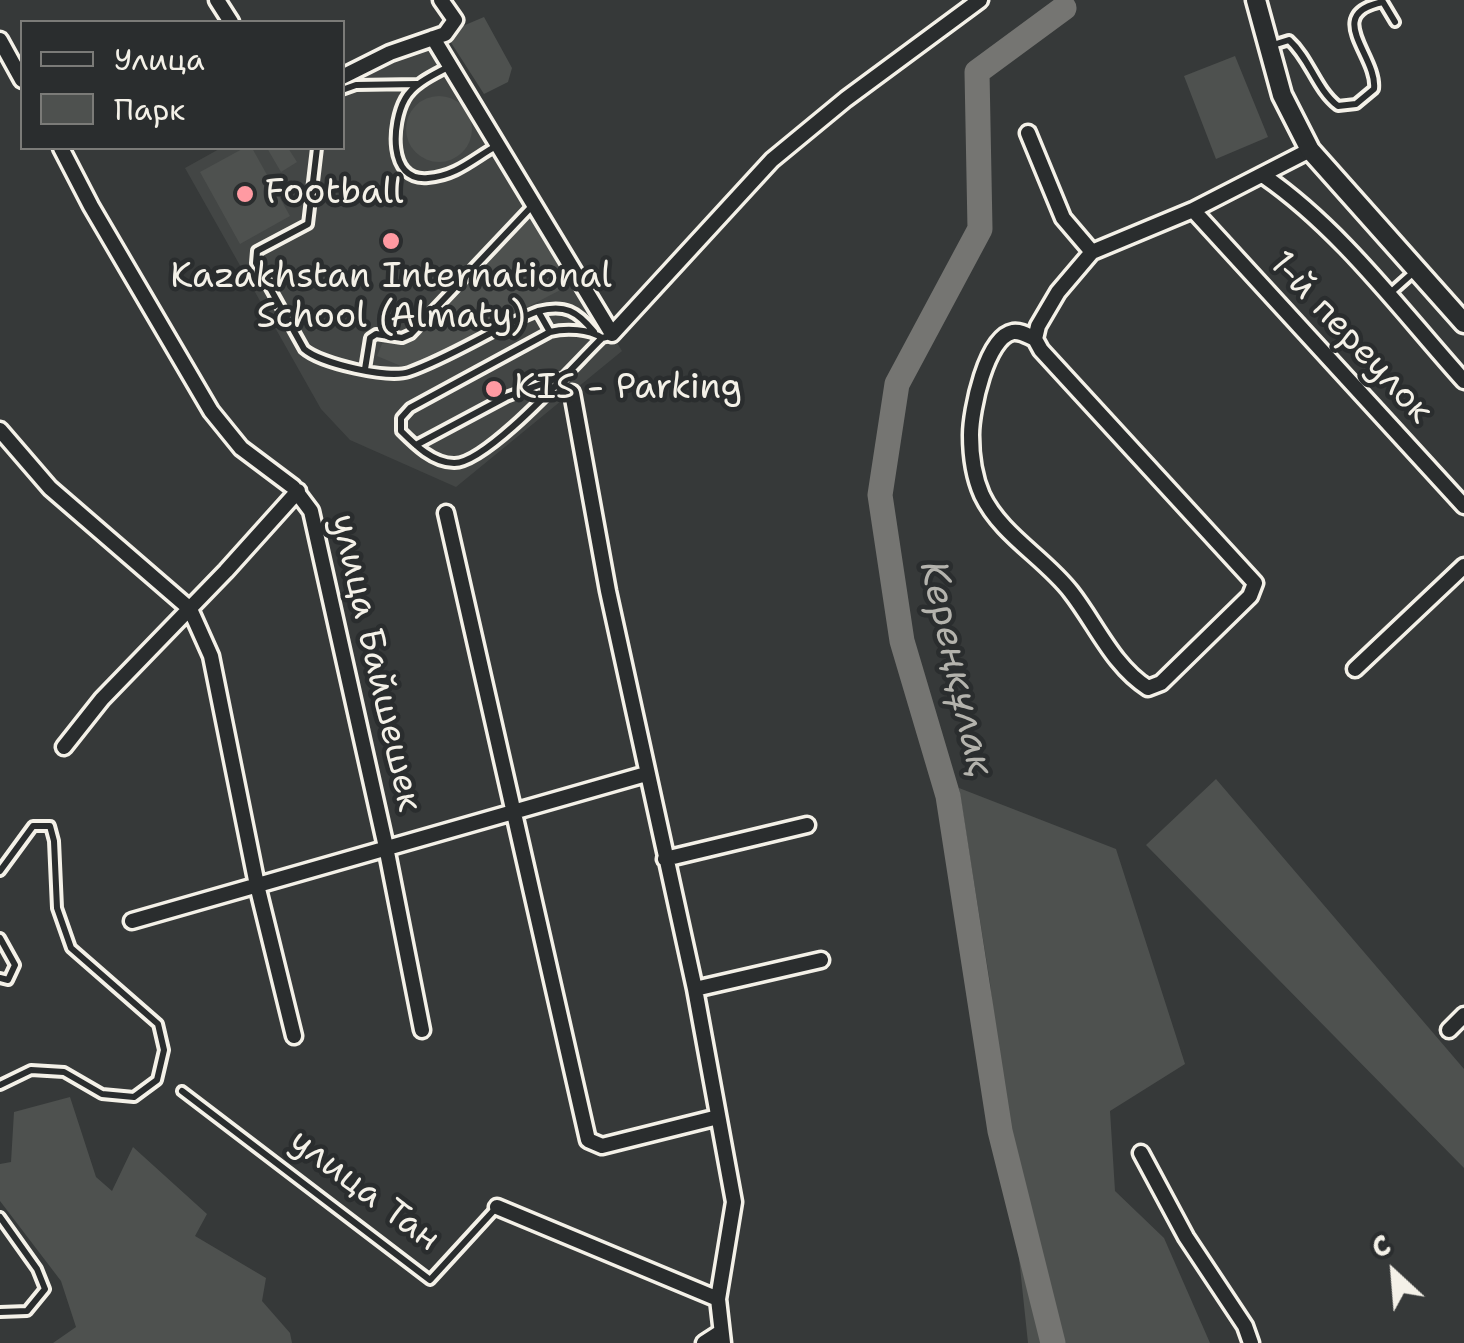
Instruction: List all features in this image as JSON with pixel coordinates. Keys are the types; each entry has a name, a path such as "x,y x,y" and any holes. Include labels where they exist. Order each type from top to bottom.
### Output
{"street":[{"path":"345,76 390,53 445,34 454,20 442,0"},
{"path":"433,38 534,204 603,335 772,160 846,99 980,0"},
{"path":"1256,0 1282,95 1310,150 1464,323"},
{"path":"0,40 20,76"},
{"path":"1028,133 1063,218 1092,252"},
{"name":"улица Байшешек","path":"62,150 211,411 241,448 298,491 311,511 386,847 422,1030"},
{"path":"1034,340 1058,292 1092,252 1192,210 1310,150"},
{"path":"1264,176 1308,210 1464,381"},
{"name":"1-й переулок","path":"1192,210 1464,506"},
{"path":"1010,332 1020,332 1034,340 1255,583 1250,596 1161,682 1148,688 1111,652 1071,592 998,519 976,481 971,432 977,392 992,354 1010,332"},
{"path":"572,393 646,774 695,989 734,1202 718,1299 722,1338 704,1343"},
{"path":"0,430 50,488 190,609 211,656 257,885 294,1036"},
{"path":"64,747 102,699 298,491"},
{"path":"446,513 588,1140 602,1146 718,1117"},
{"path":"1355,669 1464,566"},
{"path":"132,921 646,774"},
{"path":"666,859 807,825"},
{"path":"695,989 821,960"},
{"path":"1448,1030 1464,1015"},
{"path":"1141,1154 1186,1237 1245,1326 1251,1343"},
{"name":"улица Тан","path":"496,1207 718,1299"}],"lane":[{"path":"1267,47 1288,40 1297,48 1326,97 1338,106 1356,104 1374,89 1376,76 1353,30 1354,20 1364,8 1383,2 1395,22"},
{"path":"450,66 406,95 393,136 406,171 422,180 450,174 498,145"},
{"path":"345,89 419,84"},
{"path":"317,150 308,224 257,251 256,263 304,350 318,360 405,374 538,311 565,308 579,313 603,335"},
{"path":"364,369 370,338 376,334 402,338 411,334 534,204"},
{"path":"1387,296 1416,270"},
{"path":"538,311 550,332"},
{"path":"562,329 603,335 505,434 470,461 451,464 415,445 401,431 402,418 410,408 550,332 562,329"},
{"path":"415,445 506,397 562,376"},
{"path":"562,376 572,393"},
{"path":"0,871 33,826 50,826 58,908 71,948 158,1024 164,1050 157,1080 134,1097 102,1094 64,1072 31,1070 0,1084"},
{"path":"0,938 15,965 8,980 0,978"},
{"name":"улица Тан","path":"182,1091 430,1280 496,1207"},
{"path":"0,1217 38,1269 44,1289 27,1312 0,1312"}],"shaded area":[{"name":"Kazakhstan International School (Almaty)","path":"433,38 622,351 456,487 350,440 321,409 185,168 217,150 345,150 345,78"}],"green space":[{"path":"484,17 512,68 508,82 484,94 450,41 458,28"},
{"path":"1235,56 1268,137 1216,159 1184,76"},
{"path":"439,96 452,98 462,106 470,116 470,142 462,152 452,160 439,162 426,160 416,152 408,142 406,129 408,116 416,106 426,98"},
{"name":"Football","path":"240,150 253,150 290,216 240,244 200,172"},
{"path":"268,150 289,150 297,162 281,172"},
{"path":"531,218 572,284 417,364 401,366 377,356 382,344 426,331 518,226"},
{"path":"1216,779 1464,1069 1464,1168 1146,845"},
{"path":"959,788 1116,849 1185,1064 1110,1111 1115,1191 1164,1238 1210,1343 1028,1343 990,983"},
{"path":"70,1097 96,1177 112,1191 133,1147 207,1214 195,1236 266,1278 262,1301 290,1333 292,1343 53,1343 76,1327 61,1281 0,1201 0,1164 11,1162 14,1112"}],"waterway":[{"name":"Кереңқұлақ","path":"1053,1343 1000,1131 948,796 902,641 880,495 897,384 980,229 977,72 1064,8"}],"place":[{"name":"Football","path":"245,194"},
{"name":"Kazakhstan International School (Almaty)","path":"391,241"},
{"name":"KIS - Parking","path":"494,389"}]}
